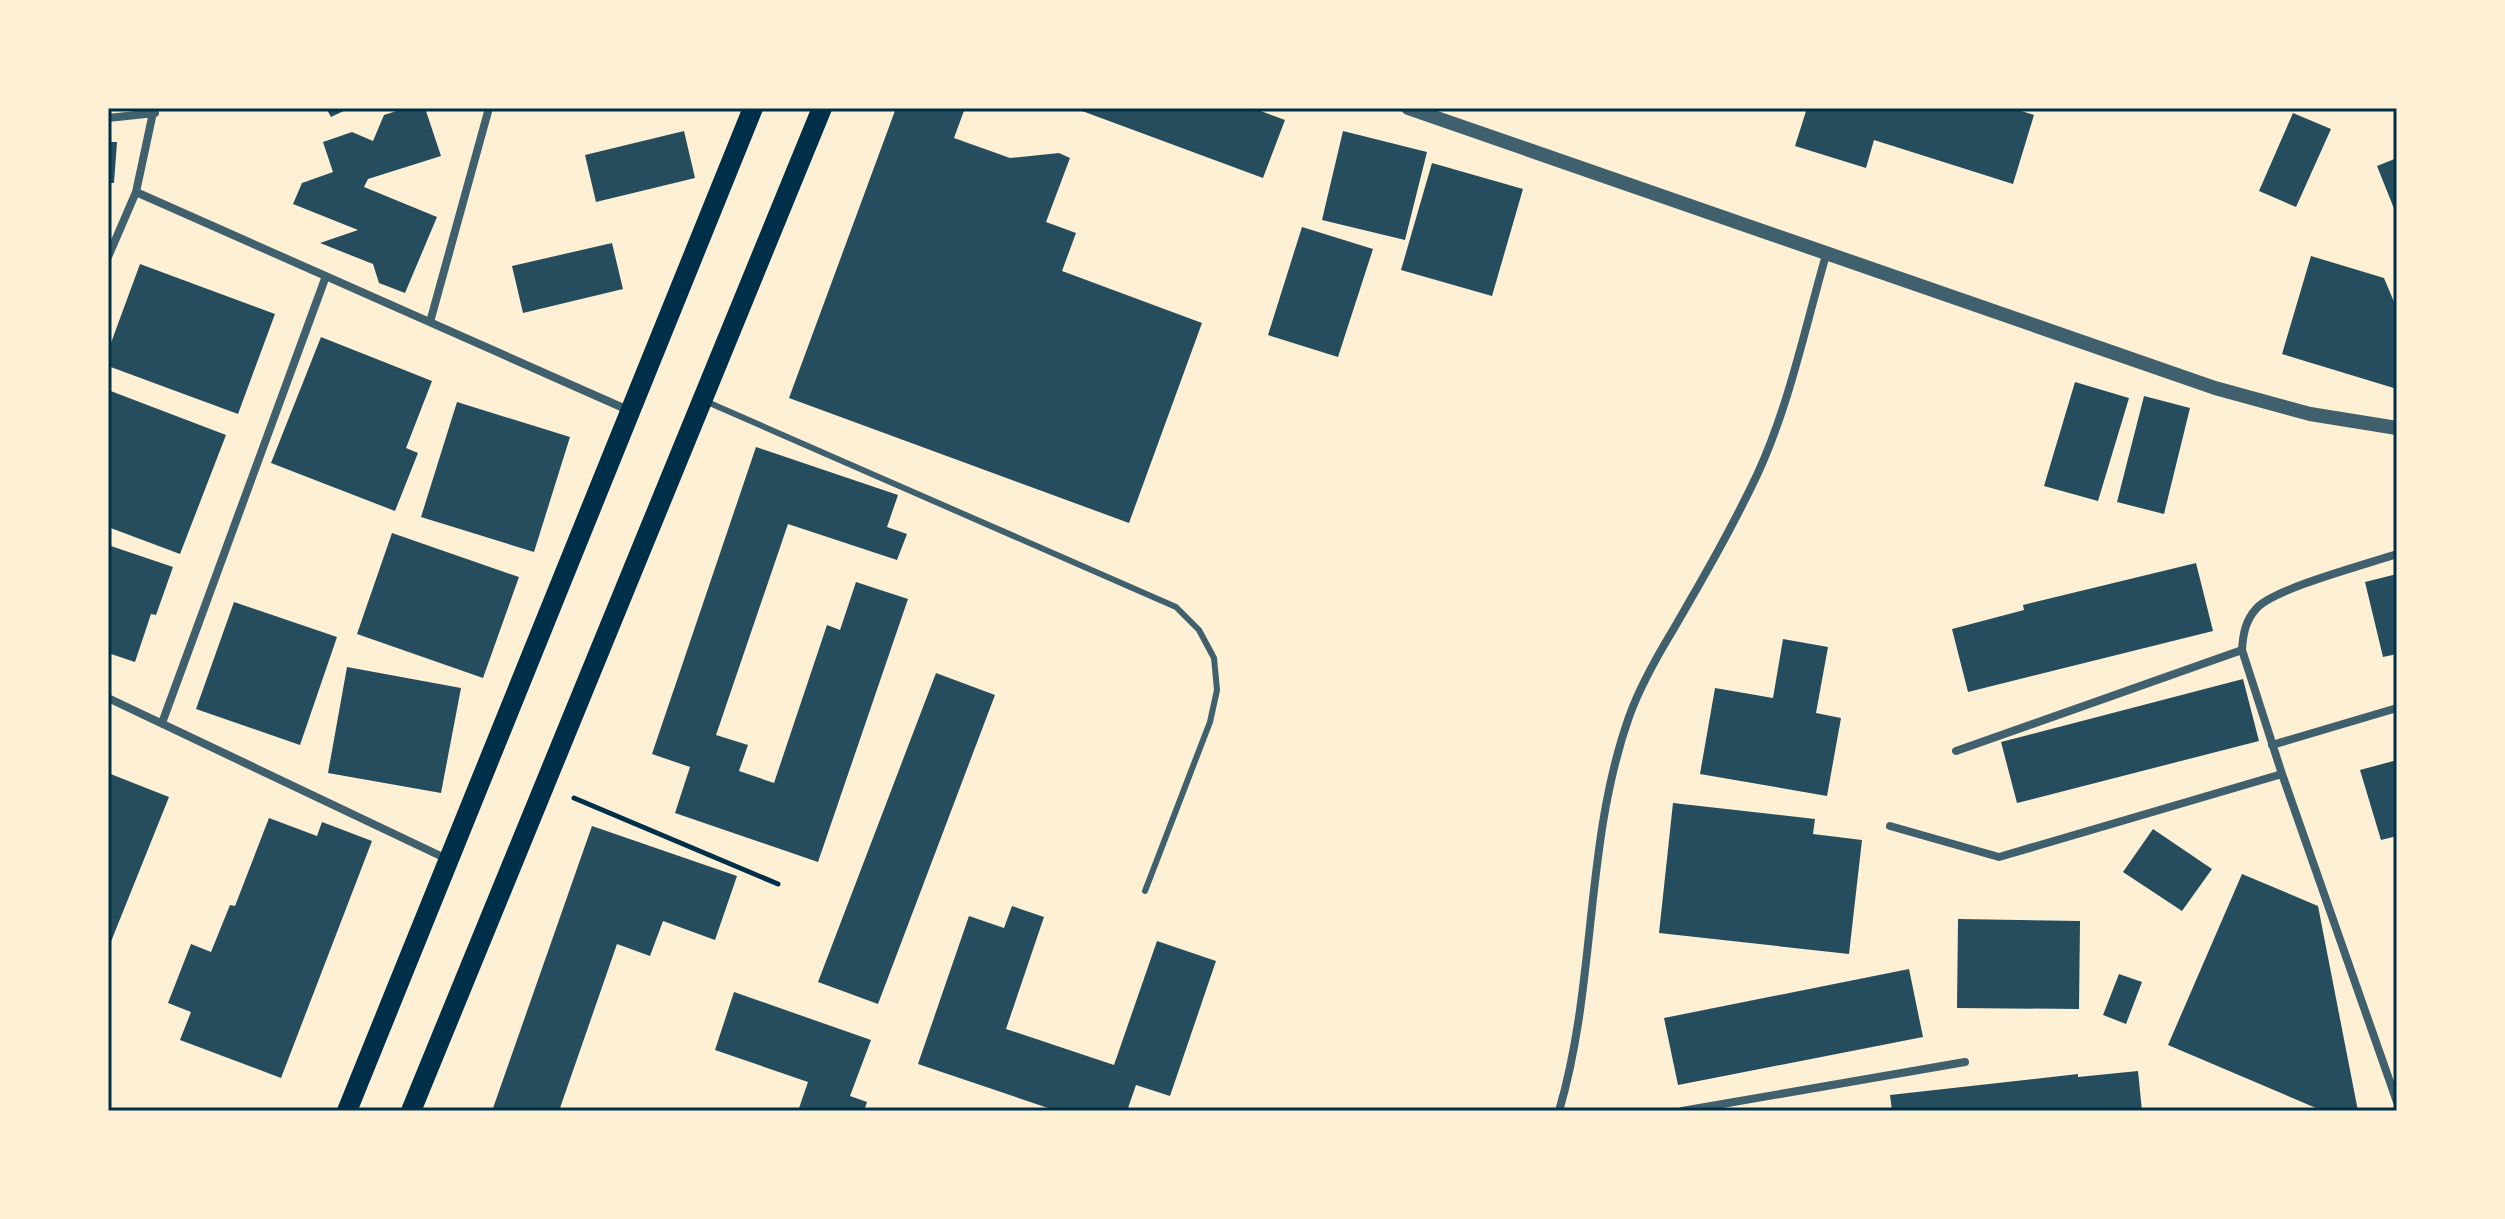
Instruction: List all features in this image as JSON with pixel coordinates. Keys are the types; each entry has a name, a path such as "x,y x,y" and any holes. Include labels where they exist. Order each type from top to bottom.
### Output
{"main road":[{"path":"347,1111 753,108"},
{"path":"411,1111 822,108"}],"street":[{"path":"430,322 489,108"},
{"path":"1408,108 2215,388 2310,414 2397,428"},
{"path":"108,118 154,110 136,192 108,257"},
{"path":"136,192 629,411"},
{"path":"1559,1111 1577,1033 1604,808 1619,749 1649,670 1758,474 1776,426 1826,255"},
{"path":"162,723 326,276"},
{"path":"2397,554 2269,597 2248,620 2242,650 2272,745 2397,1102"},
{"path":"1956,751 2242,650"},
{"path":"108,698 448,860"},
{"path":"2272,745 2397,708"},
{"path":"1890,826 1999,857 2282,774"},
{"path":"1682,1111 1965,1062"}],"lane":[{"path":"701,400 1176,607 1199,630 1214,658 1217,690 1210,722 1145,891"}],"path":[{"path":"543,786 778,884"}],"building":[{"path":"326,108 350,108 331,117"},
{"path":"406,108 425,108 441,156 368,179 364,187 437,217 405,293 379,283 373,264 320,243 358,230 293,204 302,183 333,172 323,142 352,132 373,141 384,115"},
{"path":"896,108 965,108 954,138 1010,158 1059,153 1070,158 1046,222 1076,233 1062,271 1202,323 1129,523 789,398"},
{"path":"1074,108 1253,108 1285,120 1263,178"},
{"path":"1807,108 2012,108 2034,115 2013,184 1874,140 1866,168 1795,146"},
{"path":"2293,113 2331,129 2296,207 2259,191"},
{"path":"684,131 695,178 596,202 585,155"},
{"path":"1343,131 1427,152 1405,240 1322,220"},
{"path":"108,142 117,142 114,183 108,183"},
{"path":"2397,158 2397,216 2377,166"},
{"path":"1432,163 1523,189 1492,296 1401,270"},
{"path":"1302,227 1373,249 1338,357 1268,335"},
{"path":"612,243 623,289 523,313 512,266"},
{"path":"2311,256 2384,278 2397,309 2397,389 2282,354"},
{"path":"140,264 275,314 238,414 108,366 108,351"},
{"path":"321,337 432,381 406,448 418,453 395,511 271,463"},
{"path":"2075,382 2129,398 2098,501 2044,486"},
{"path":"108,390 226,435 180,554 108,527"},
{"path":"2144,396 2190,408 2164,514 2117,502"},
{"path":"457,402 570,437 534,552 421,517"},
{"path":"756,447 898,495 887,527 907,534 897,560 788,524 716,735 748,745 739,771 774,783 827,625 840,630 856,582 908,599 818,862 675,813 690,767 652,754"},
{"path":"392,533 519,577 483,678 357,634"},
{"path":"108,545 173,567 156,615 151,614 135,662 108,653"},
{"path":"2196,563 2213,631 1968,692 1952,629 2024,610 2023,605"},
{"path":"2397,574 2397,654 2383,657 2365,582"},
{"path":"234,602 337,637 300,745 196,709"},
{"path":"1783,639 1828,647 1816,713 1841,718 1827,796 1700,774 1715,688 1773,698"},
{"path":"347,667 461,688 441,793 328,773"},
{"path":"936,673 995,695 878,1004 818,982"},
{"path":"2243,679 2259,741 2017,803 2001,742"},
{"path":"2397,760 2397,836 2381,840 2360,770"},
{"path":"108,773 169,797 108,949"},
{"path":"1673,803 1815,819 1813,834 1862,840 1849,954 1659,933"},
{"path":"269,818 317,836 322,822 372,841 281,1078 180,1040 191,1012 168,1003 191,944 211,952 230,905 235,906"},
{"path":"592,826 737,876 715,940 663,921 650,956 617,944 559,1111 492,1111"},
{"path":"2153,829 2212,869 2182,911 2123,872"},
{"path":"2242,874 2318,906 2358,1111 2323,1111 2168,1045"},
{"path":"1012,906 1044,917 1006,1029 1114,1065 1157,941 1216,961 1170,1096 1136,1085 1127,1111 1057,1111 918,1064 969,916 1004,928"},
{"path":"1958,919 2080,921 2079,1009 1957,1008"},
{"path":"1909,969 1923,1037 1678,1085 1664,1018"},
{"path":"2119,974 2142,982 2126,1024 2103,1015"},
{"path":"734,992 871,1040 850,1096 867,1102 864,1111 798,1111 808,1082 715,1050"},
{"path":"2138,1071 2142,1111 1892,1111 1890,1095 2078,1074 2078,1077"}]}
